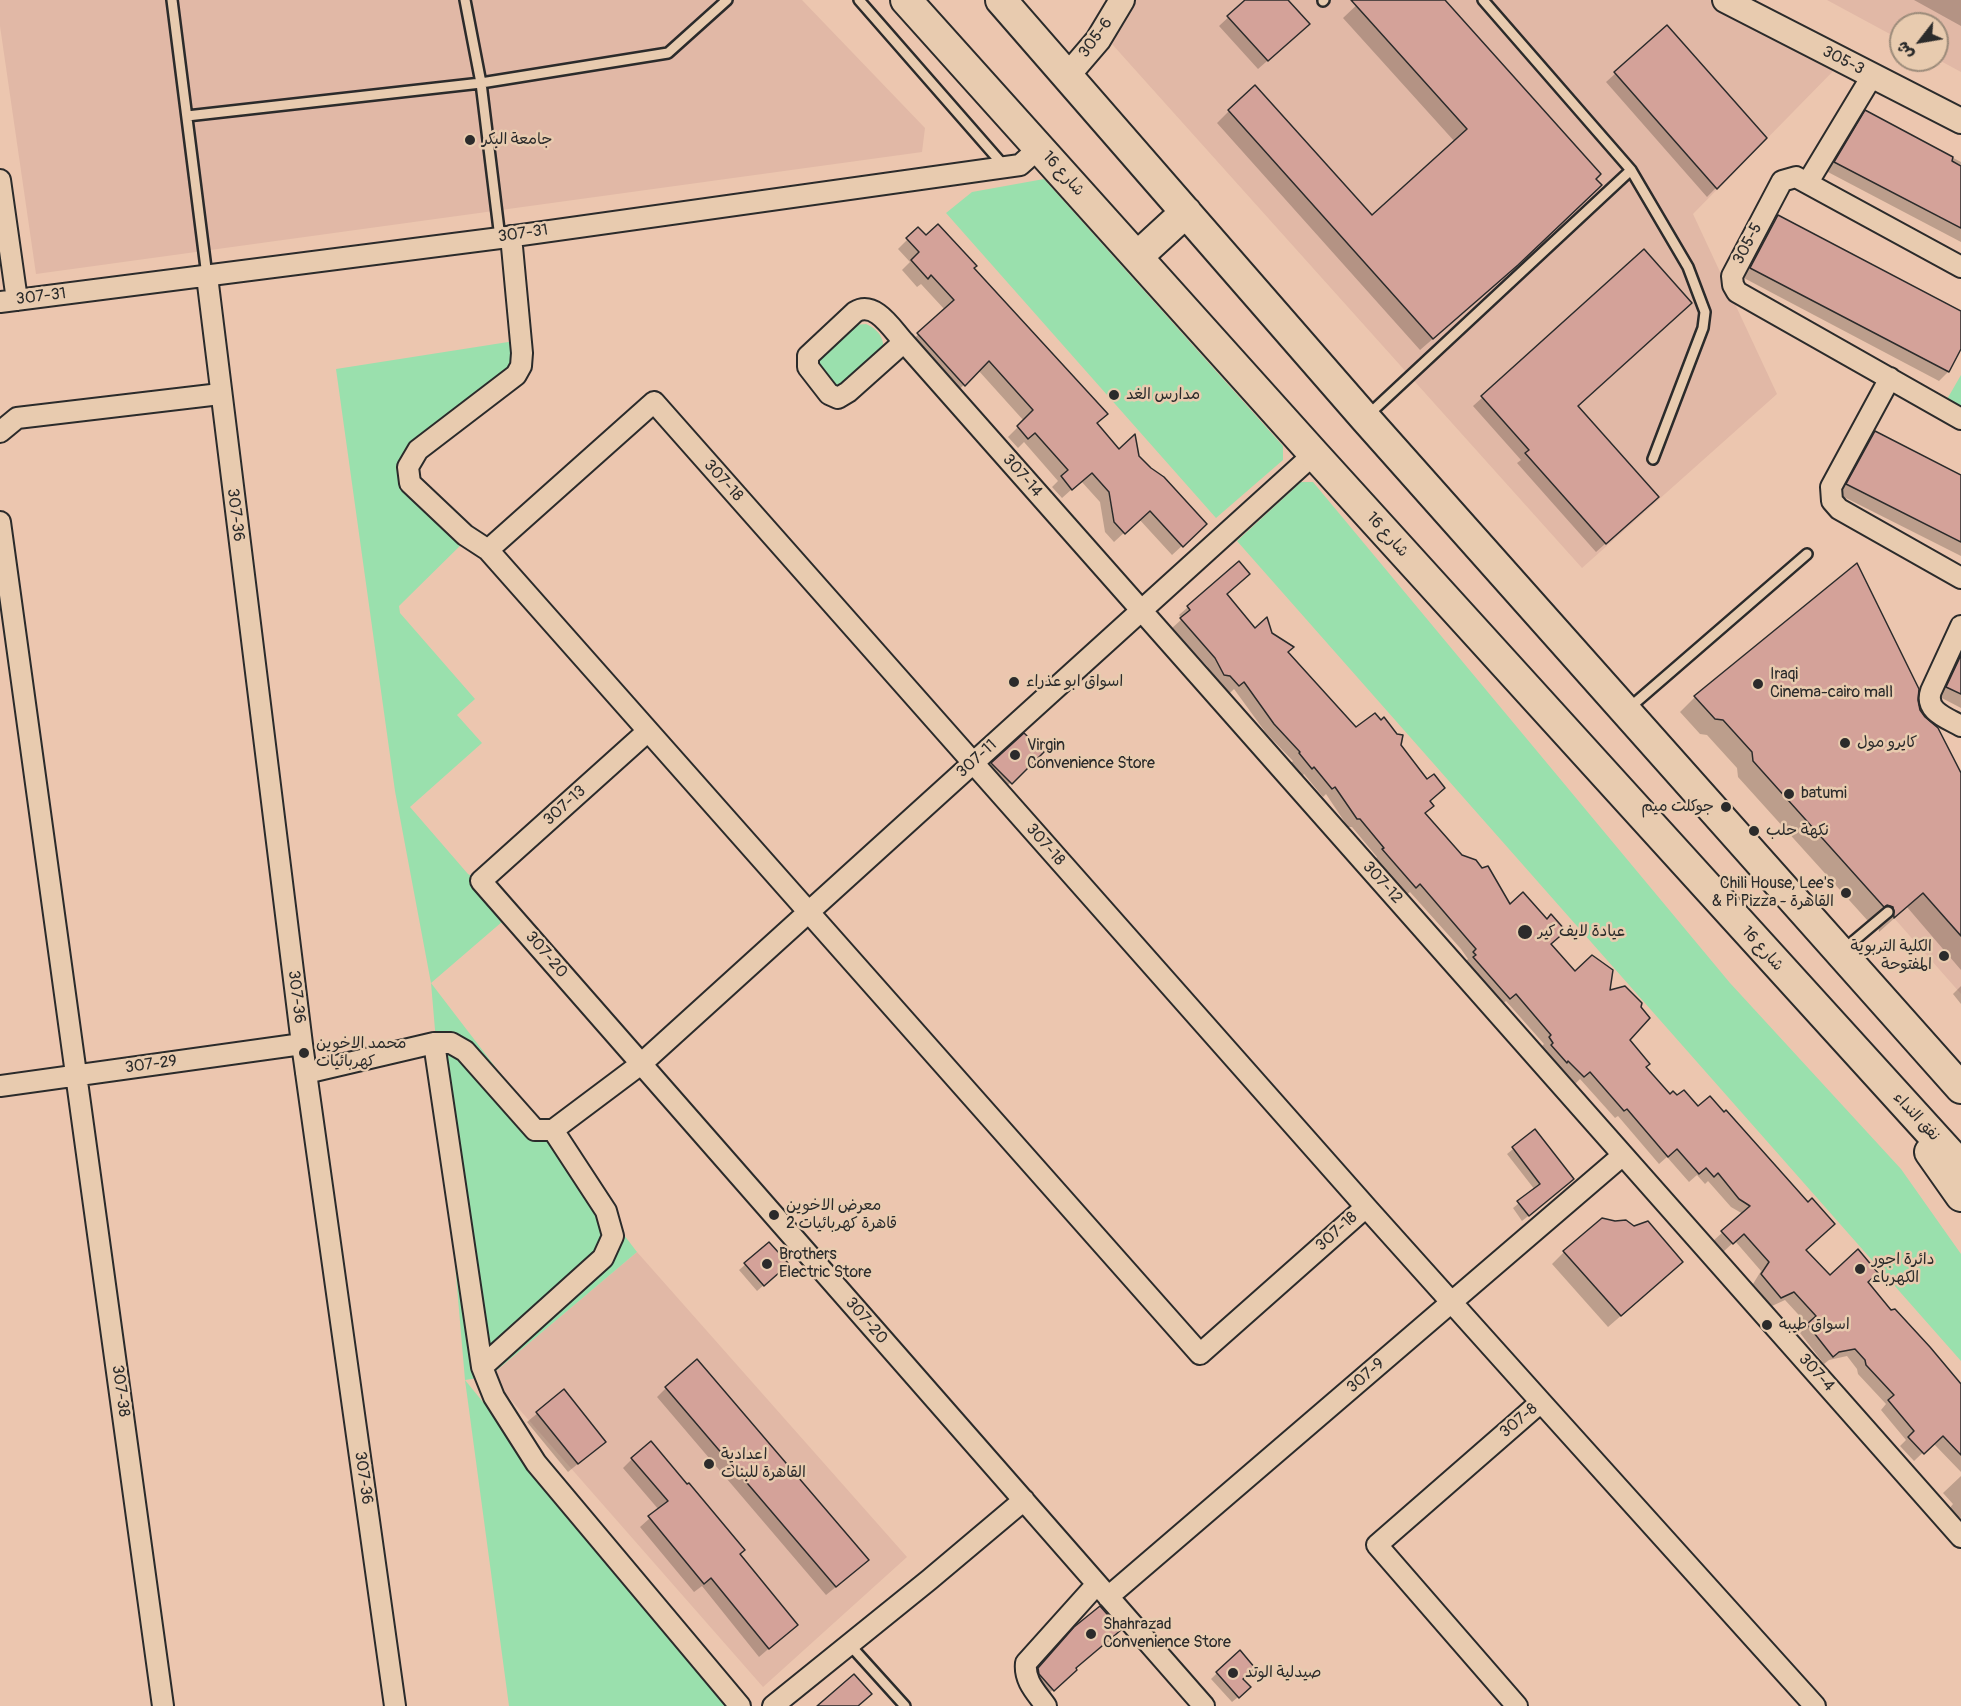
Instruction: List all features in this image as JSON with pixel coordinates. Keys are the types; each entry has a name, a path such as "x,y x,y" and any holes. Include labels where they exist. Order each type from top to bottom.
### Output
{"main road":[{"name":"شارع 16","path":"906,0 1871,1068"},
{"path":"1001,0 1365,418 1961,1088"},
{"path":"1137,257 1186,212"},
{"path":"1912,1031 1961,1076"},
{"path":"1871,1068 1961,1196"},
{"name":"نفق النداء","path":"1871,1068 1961,1166"}],"street":[{"name":"305-6","path":"1068,75 1098,40 1122,0"},
{"name":"305-3","path":"1725,0 1961,121"},
{"path":"1872,76 1808,182 1961,267"},
{"name":"307-31","path":"9,301 506,237 1020,165 1039,148"},
{"name":"305-5","path":"1808,182 1796,177 1782,181 1731,276 1737,292 1961,419"},
{"path":"0,180 9,301"},
{"path":"488,550 465,534 410,483 408,467 418,450 516,375 521,366 522,346 506,237"},
{"name":"307-36","path":"207,276 302,1044 395,1706"},
{"name":"307-14","path":"904,342 848,392 838,398 829,394 808,368 808,356 859,309 874,310 904,342 1141,610"},
{"path":"1890,378 1832,487 1832,501 1839,509 1961,578"},
{"path":"0,432 17,418 220,394"},
{"name":"307-18","path":"654,402 1366,1206 1200,1354 488,550 654,402"},
{"name":"307-11","path":"553,1130 641,1064 1314,454"},
{"path":"0,522 77,1075"},
{"name":"307-12","path":"1141,610 1623,1155"},
{"path":"1961,626 1929,695 1930,704 1934,710 1961,726"},
{"name":"307-13","path":"481,881 648,731"},
{"name":"307-20","path":"481,881 1204,1706"},
{"path":"306,1073 434,1043 451,1043 465,1052 535,1130 553,1130 606,1211 613,1236 603,1258 482,1367"},
{"path":"434,1043 482,1367 494,1397 536,1463 740,1706"},
{"name":"307-29","path":"0,1086 302,1044"},
{"name":"307-38","path":"77,1075 163,1706"},
{"name":"307-9","path":"1046,1706 1029,1682 1025,1670 1026,1663 1103,1590 1452,1302 1623,1155"},
{"name":"307-4","path":"1623,1155 1961,1537"},
{"path":"1366,1206 1541,1402"},
{"name":"307-8","path":"1517,1706 1377,1545 1541,1402 1815,1706"},
{"path":"773,1706 1024,1500"}],"lane":[{"path":"172,0 207,276"},
{"path":"465,0 506,237"},
{"path":"187,116 481,83 668,53 727,0"},
{"path":"859,0 1005,167"},
{"path":"1484,0 1631,170 1688,267 1705,312 1703,328 1653,459"},
{"path":"1365,418 1631,170"},
{"path":"1627,711 1807,554"},
{"path":"1841,952 1888,912"},
{"path":"849,1644 905,1706"}],"shaded area":[{"name":"جامعة البكر","path":"0,0 802,0 925,128 922,152 36,274 0,26"},
{"path":"1123,0 1725,0 1843,61 1693,214 1777,394 1582,568 1103,34"},
{"path":"1827,0 1961,0 1961,72 1949,66 1949,12 1889,12 1889,34"},
{"name":"الكلية التربوية المفتوحة","path":"1961,860 1961,994 1894,918"},
{"path":"637,1252 907,1557 763,1687 490,1376"}],"green space":[{"path":"1044,179 1283,446 1283,460 1216,518 946,213 972,192"},
{"path":"866,324 881,337 883,346 880,356 837,388 819,375 816,359 855,325"},
{"path":"521,340 521,366 408,467 469,537 399,606 400,613 475,699 457,715 482,743 410,807 468,874 481,881 510,915 431,983 395,791 336,369"},
{"path":"1961,375 1961,409 1946,401"},
{"path":"1301,482 1313,482 1730,983 1901,1169 1961,1254 1961,1361 1237,541"},
{"path":"431,983 637,1252 490,1376 465,1380"},
{"path":"465,1380 731,1706 509,1706"}],"building":[{"path":"1245,0 1288,0 1310,24 1268,61 1227,16"},
{"path":"1351,0 1445,0 1601,174 1596,179 1602,185 1518,265 1433,339 1228,110 1255,85 1372,215 1467,129"},
{"path":"1667,25 1767,138 1717,189 1614,72"},
{"path":"1865,110 1953,157 1952,161 1961,166 1961,228 1834,162"},
{"path":"1778,215 1961,311 1961,349 1949,372 1750,268"},
{"path":"938,224 977,266 974,268 1108,414 1097,423 1119,449 1135,434 1139,456 1164,477 1207,524 1183,547 1150,511 1125,534 1114,522 1109,492 1092,473 1072,490 1061,476 1068,470 1035,433 1028,439 1017,426 1033,410 989,361 965,386 917,333 954,300 931,275 928,279 911,260 919,252 906,238 918,227 926,235"},
{"path":"1644,249 1692,303 1578,406 1659,497 1606,544 1525,453 1529,450 1481,396"},
{"path":"1875,431 1961,475 1961,542 1846,484"},
{"path":"1239,561 1250,574 1227,594 1255,628 1267,617 1272,633 1294,647 1288,652 1356,727 1375,713 1381,720 1384,717 1397,734 1403,735 1401,745 1427,779 1434,774 1445,788 1430,801 1434,806 1425,813 1462,855 1476,860 1482,868 1488,866 1510,904 1523,892 1547,919 1551,914 1566,931 1551,944 1575,971 1592,955 1613,970 1610,990 1625,986 1642,1003 1641,1007 1650,1018 1630,1040 1650,1064 1646,1067 1670,1094 1673,1091 1677,1095 1684,1090 1698,1106 1710,1096 1724,1112 1726,1110 1808,1202 1812,1198 1835,1224 1806,1250 1830,1275 1858,1249 1878,1273 1868,1282 1891,1310 1895,1309 1930,1347 1961,1384 1961,1455 1943,1436 1924,1454 1908,1437 1914,1431 1888,1400 1894,1395 1866,1365 1865,1360 1855,1349 1839,1352 1833,1357 1807,1324 1816,1316 1794,1292 1781,1298 1761,1274 1769,1262 1744,1234 1733,1244 1721,1231 1750,1206 1739,1199 1718,1173 1714,1177 1706,1168 1699,1174 1677,1149 1668,1157 1627,1109 1624,1111 1590,1072 1584,1077 1568,1061 1567,1063 1551,1045 1553,1043 1549,1037 1551,1035 1516,994 1510,999 1473,957 1476,955 1473,952 1476,949 1420,884 1416,888 1382,849 1384,848 1360,819 1357,819 1335,787 1332,789 1314,767 1312,769 1274,724 1244,682 1239,686 1230,676 1224,675 1215,658 1180,618 1190,610 1187,606"},
{"name":"كايرو مول","path":"1857,563 1919,689 1920,710 1938,728 1961,773 1961,936 1923,893 1894,918 1893,907 1887,905 1884,907 1753,761 1752,752 1723,720 1715,719 1694,696"},
{"path":"1961,655 1961,694 1946,687"},
{"path":"1024,733 1044,752 1012,784 991,763"},
{"path":"1535,1129 1574,1179 1529,1216 1517,1201 1540,1184 1512,1147"},
{"path":"1602,1218 1615,1221 1626,1220 1634,1226 1648,1221 1683,1262 1621,1316 1563,1251"},
{"name":"Brothers Electric Store","path":"769,1242 789,1264 764,1286 744,1263"},
{"path":"697,1359 869,1560 836,1587 665,1387"},
{"path":"564,1389 606,1442 578,1464 536,1412"},
{"path":"651,1441 745,1550 740,1554 798,1625 769,1649 711,1578 704,1584 648,1516 668,1501 631,1458"},
{"path":"1100,1606 1121,1630 1076,1668 1077,1670 1054,1691 1039,1674 1038,1668 1074,1627"},
{"path":"1240,1650 1255,1668 1243,1679 1251,1687 1239,1698 1216,1672"},
{"path":"854,1674 872,1694 858,1706 817,1706"}],"place":[{"name":"جامعة البكر","path":"470,140"},
{"name":"مدارس الغد","path":"1114,395"},
{"name":"اسواق ابو عذراء","path":"1014,682"},
{"name":"Iraqi Cinema-cairo mall","path":"1758,684"},
{"name":"كايرو مول","path":"1845,743"},
{"name":"Virgin Convenience Store","path":"1015,755"},
{"name":"batumi","path":"1789,794"},
{"name":"جوكلت ميم","path":"1726,807"},
{"name":"نكهة حلب","path":"1754,831"},
{"name":"Chili House, Lee's & Pi Pizza - القاهرة","path":"1846,893"},
{"name":"عيادة لايف كير","path":"1525,932"},
{"name":"الكلية التربوية المفتوحة","path":"1944,956"},
{"name":"محمد الاخوين كهربائيات","path":"304,1053"},
{"name":"معرض الاخوين قاهرة كهربائيات 2","path":"774,1215"},
{"name":"Brothers Electric Store","path":"767,1264"},
{"name":"دائرة اجور الكهرباء","path":"1860,1269"},
{"name":"اسواق طيبه","path":"1767,1325"},
{"name":"اعدادية القاهرة للبنات","path":"709,1464"},
{"name":"Shahrazad Convenience Store","path":"1091,1634"},
{"name":"صيدلية الوتد","path":"1233,1673"}]}
